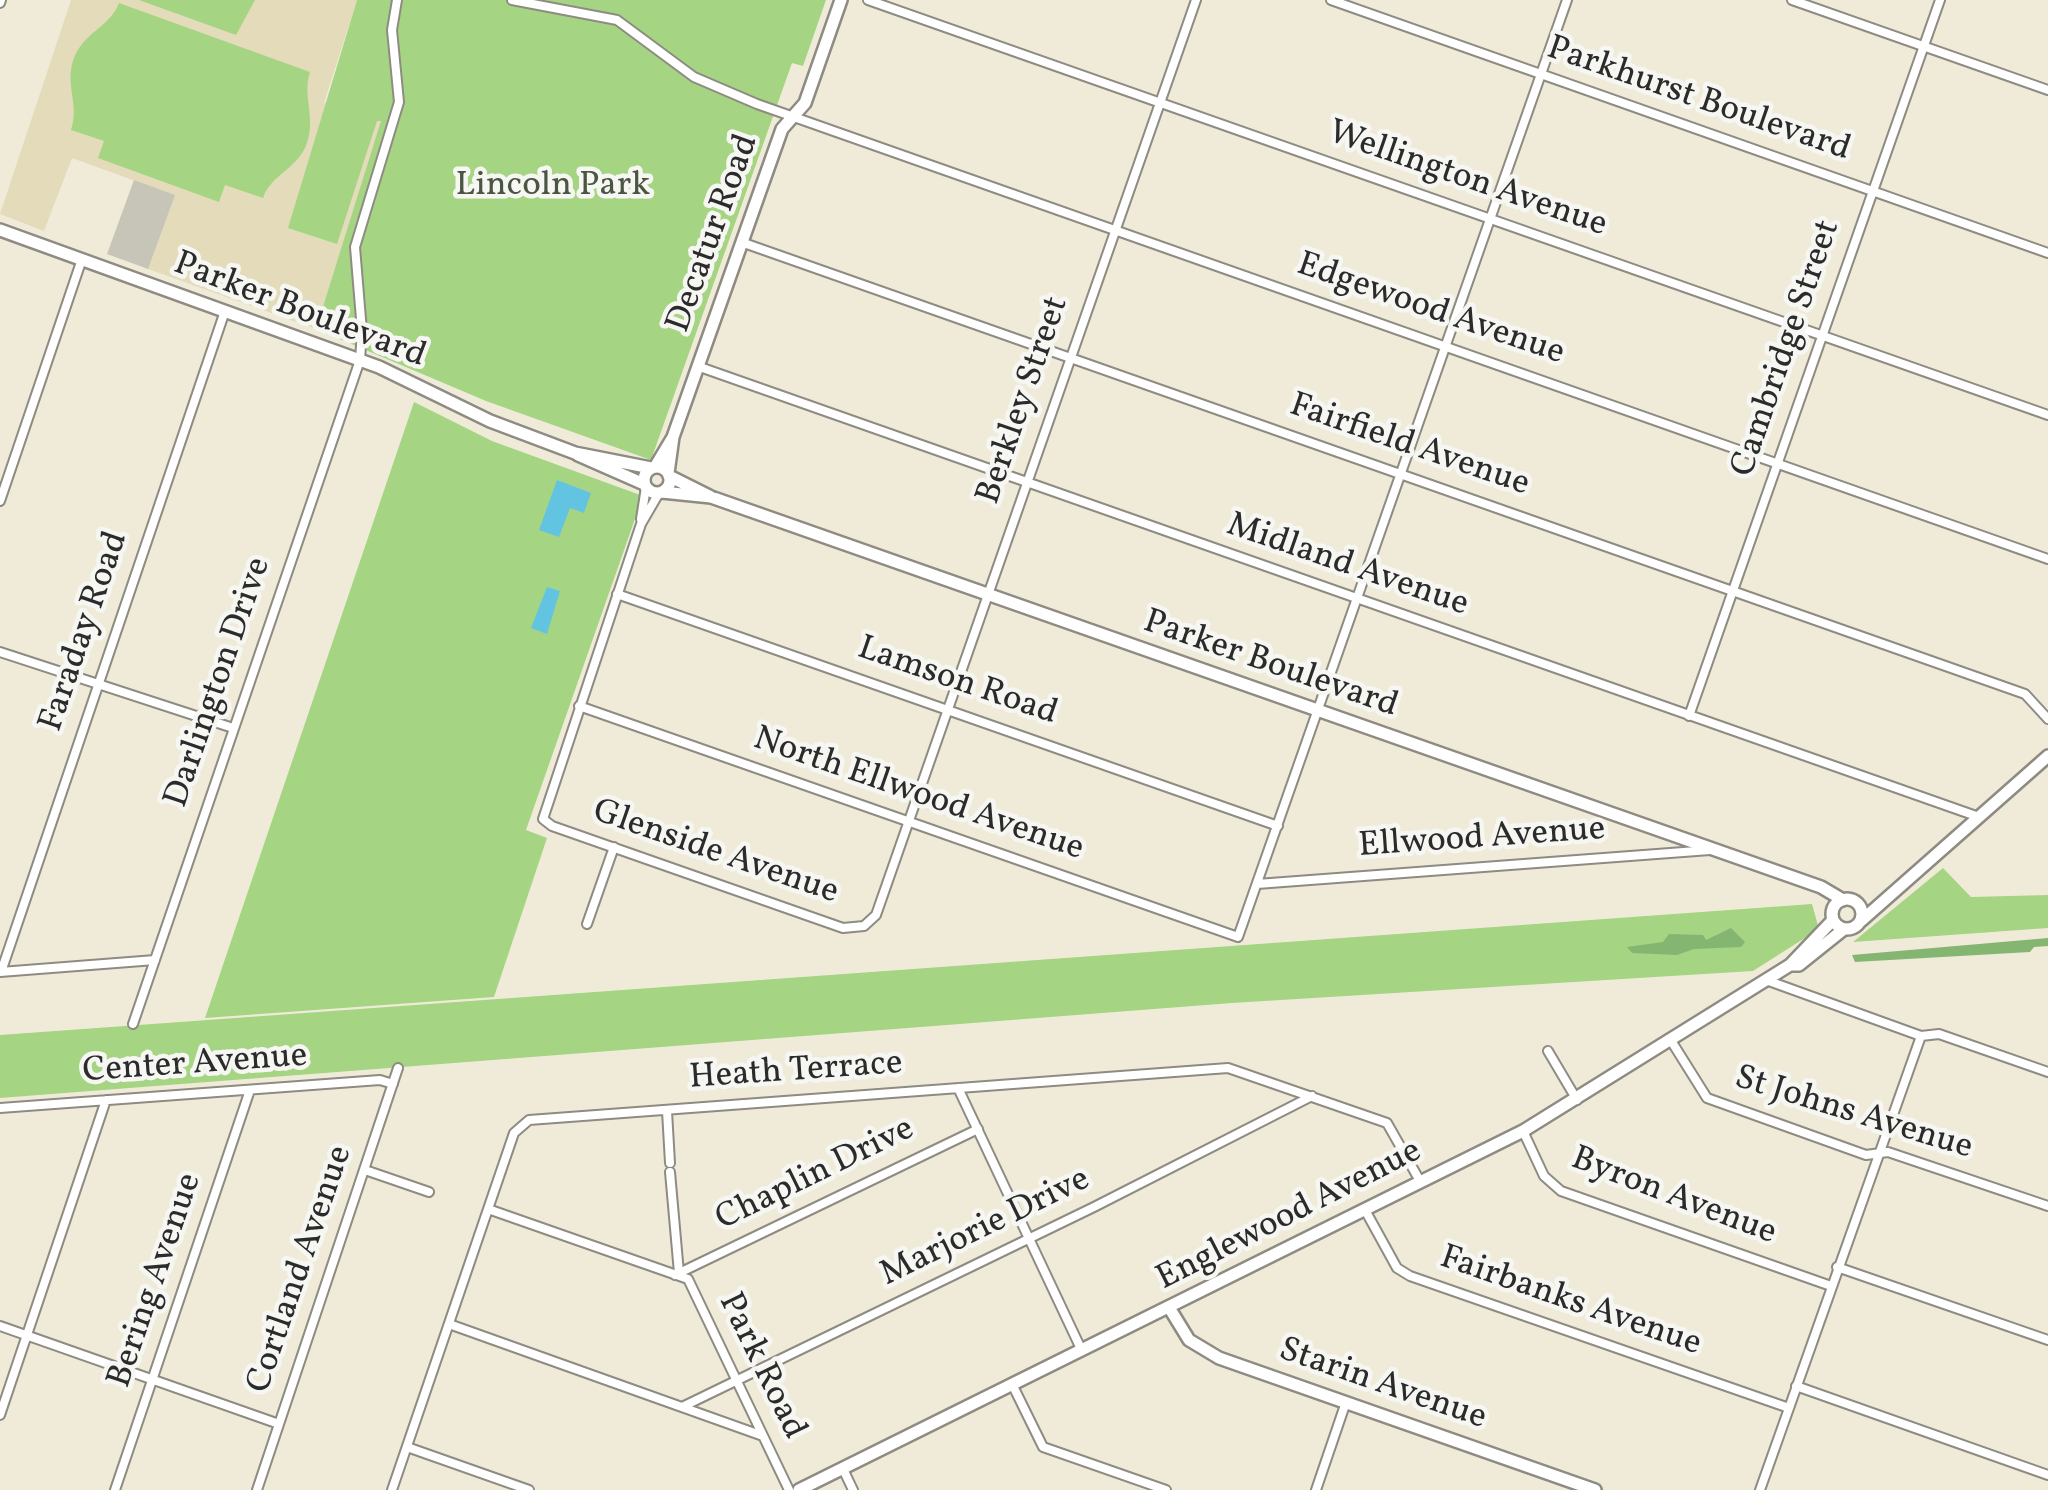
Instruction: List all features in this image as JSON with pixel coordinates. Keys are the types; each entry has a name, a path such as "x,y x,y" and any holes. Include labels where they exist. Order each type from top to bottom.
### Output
{"street":[{"name":"Darlington Drive","path":"133,1024 360,360 362,331 355,247 399,102 392,30 397,0"},
{"name":"Edgewood Avenue","path":"512,0 617,20 694,77 794,117 2048,559"},
{"name":"Decatur Road","path":"669,474 673,437 782,128 805,103 841,0"},
{"name":"Wellington Avenue","path":"868,0 2048,415"},
{"name":"Berkley Street","path":"908,822 1196,0"},
{"name":"Parkhurst Boulevard","path":"1330,0 2048,254"},
{"path":"1258,884 1567,0"},
{"path":"1792,0 2048,90"},
{"name":"Cambridge Street","path":"1689,716 1940,0"},
{"name":"Parker Boulevard","path":"0,230 360,360 490,422 574,453 661,493 711,498"},
{"name":"Fairfield Avenue","path":"742,242 2025,694 2048,719"},
{"path":"0,501 82,259"},
{"name":"Faraday Road","path":"0,972 224,311"},
{"name":"Midland Avenue","path":"697,366 1979,817"},
{"name":"Decatur Road","path":"653,468 673,437"},
{"name":"Parker Boulevard","path":"574,453 653,468 711,498 1848,900"},
{"path":"642,524 645,486 653,468"},
{"path":"579,706 642,524 669,474"},
{"name":"Lamson Road","path":"618,594 1278,826"},
{"path":"0,652 233,728"},
{"name":"North Ellwood Avenue","path":"579,706 1238,937 1258,884"},
{"name":"Glenside Avenue","path":"579,706 543,812 543,819 552,826 843,928 857,929 876,915 908,822"},
{"name":"Englewood Avenue","path":"1790,966 1799,965 1861,920 2048,756"},
{"path":"587,924 614,847"},
{"name":"Ellwood Avenue","path":"1258,884 1710,850"},
{"path":"1812,886 1844,929"},
{"path":"1848,900 1887,894"},
{"path":"1848,900 1860,906 1861,920"},
{"name":"Englewood Avenue","path":"799,1490 1170,1309 1576,1100 1790,966 1848,900"},
{"path":"0,972 155,960"},
{"path":"1766,980 1921,1036 1938,1034 2048,1072"},
{"path":"1760,1490 1921,1036"},
{"name":"St Johns Avenue","path":"1670,1040 1707,1098 1866,1155 1888,1152 2048,1206"},
{"path":"1548,1051 1576,1100"},
{"name":"Cortland Avenue","path":"256,1490 398,1068"},
{"name":"Heath Terrace","path":"392,1490 514,1134 523,1123 1228,1068 1393,1127 1420,1181"},
{"name":"Center Avenue","path":"0,1108 380,1080 393,1084"},
{"path":"958,1088 1082,1352"},
{"name":"Bering Avenue","path":"115,1490 250,1090"},
{"name":"Marjorie Drive","path":"682,1407 1312,1096"},
{"path":"0,1415 106,1100"},
{"name":"Park Road","path":"668,1110 677,1274 688,1279 789,1490"},
{"name":"Chaplin Drive","path":"677,1274 978,1129"},
{"name":"Byron Avenue","path":"1522,1130 1544,1176 1562,1191 1831,1286"},
{"path":"365,1170 429,1192"},
{"path":"488,1209 677,1274"},
{"name":"Fairbanks Avenue","path":"1365,1210 1396,1268 1410,1276 1788,1408"},
{"path":"1837,1268 2048,1340"},
{"name":"Starin Avenue","path":"1170,1309 1189,1340 1202,1350 1595,1490"},
{"path":"449,1324 763,1436"},
{"path":"0,1326 279,1424"},
{"path":"1014,1386 1043,1446 1166,1490"},
{"path":"1796,1386 2048,1474"},
{"path":"1316,1490 1346,1402"},
{"path":"406,1447 529,1490"},
{"path":"844,1469 853,1490"}],"shaded area":[{"path":"71,0 357,0 324,103 382,122 316,329 148,269 174,195 72,158 44,231 0,214"},
{"path":"134,180 175,195 148,269 107,254"}],"green space":[{"path":"139,0 255,0 236,35"},
{"name":"Lincoln Park","path":"357,0 826,0 803,66 792,63 651,460 486,401 316,329 381,121 377,121 337,244 288,228"},
{"path":"119,3 310,72 307,143 263,198 225,185 219,202 98,158 104,141 71,130 74,58"},
{"path":"414,402 492,441 643,496 526,830 547,838 494,997 205,1018"},
{"path":"1943,868 1971,897 2048,895 2048,928 1853,942"},
{"path":"1812,904 1819,929 1753,971 1232,1003 0,1098 0,1035"},
{"path":"1731,928 1745,942 1741,947 1694,949 1677,955 1632,953 1627,947 1663,942 1669,934 1703,935 1706,940"},
{"path":"2048,938 2048,946 2034,947 2030,952 1855,962 1852,955"}],"water":[{"path":"557,480 591,493 584,513 570,508 559,537 539,530"},
{"path":"547,587 560,591 547,634 531,628"}]}
